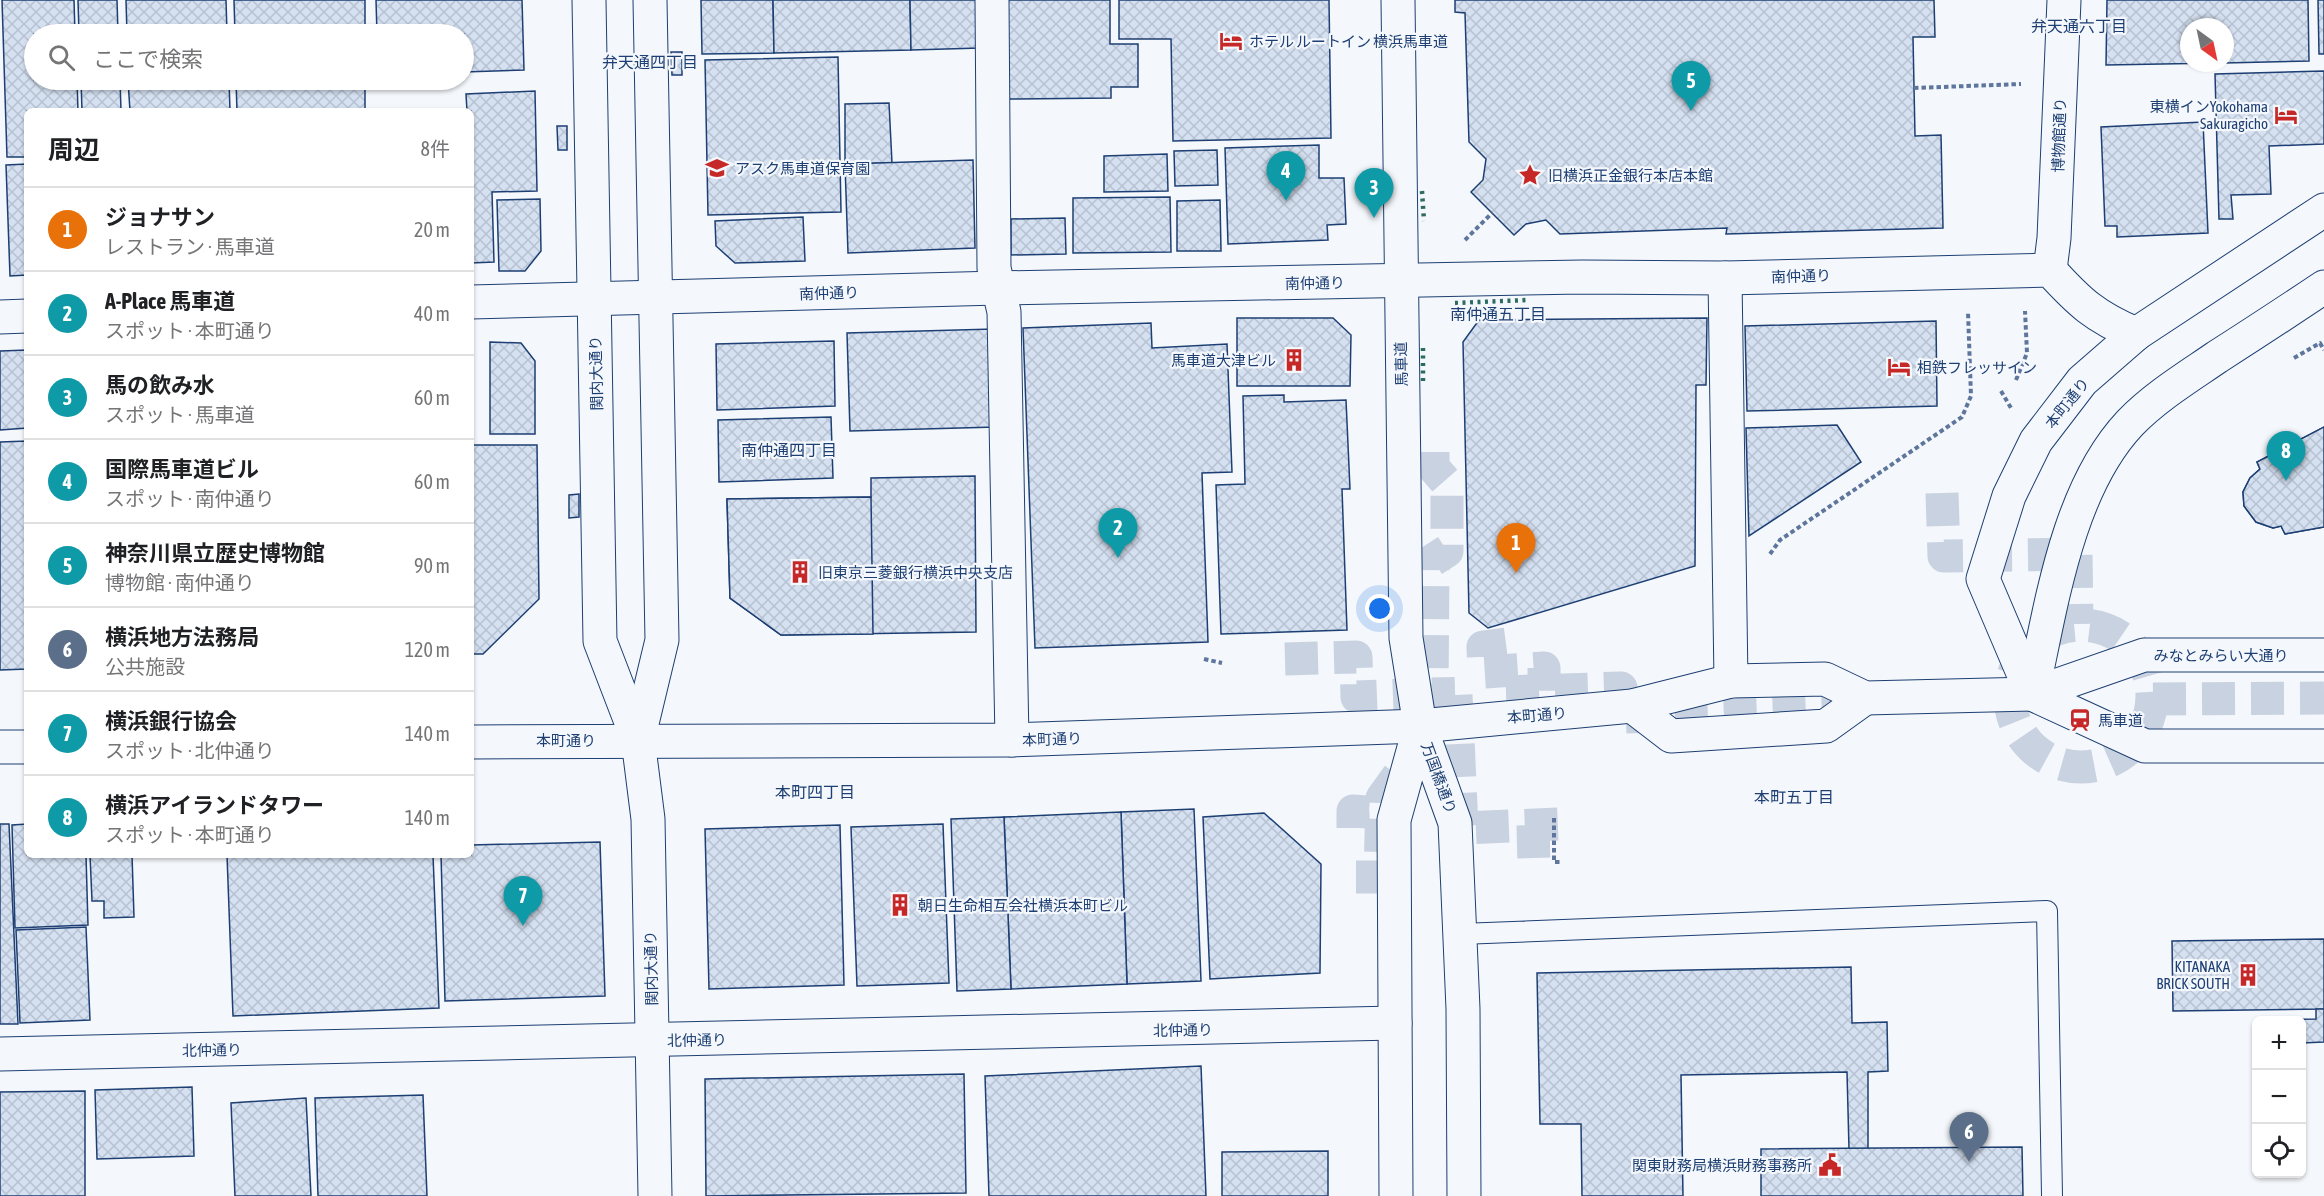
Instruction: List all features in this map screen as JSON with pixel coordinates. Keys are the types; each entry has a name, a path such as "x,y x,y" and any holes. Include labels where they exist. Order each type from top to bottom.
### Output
{"main road":[{"name":"関内大通り","path":"589,0 600,641 638,740 648,819 655,1196"},
{"name":"関内大通り","path":"638,740 662,640 650,0"},
{"path":"992,0 994,268 1004,312 1012,740"},
{"name":"馬車道","path":"1398,0 1406,638 1420,726"},
{"name":"博物館通り","path":"2050,270 2054,238 2064,0"},
{"name":"本町通り","path":"474,742 1012,740 1420,726 1632,706 1731,681 1825,680 1865,698 2032,694 1983,579 2009,496 2037,441 2082,381 2136,334 2324,210"},
{"name":"南仲通り","path":"474,302 998,288 1582,277 1725,278 2050,270"},
{"path":"2050,270 2078,300 2104,321 2136,334"},
{"path":"1725,278 1731,681"},
{"path":"2324,287 2176,385 2130,424 2094,474 2071,529 2057,577 2032,694 2145,746 2324,747"},
{"path":"0,317 24,316"},
{"name":"みなとみらい大通り","path":"2032,694 2144,655 2324,655"},
{"path":"1632,706 1671,736 1826,726 1865,698"},
{"name":"万国橋通り","path":"1420,726 1455,823 1460,934 1464,1196"},
{"name":"万国橋通り","path":"1396,1196 1394,820 1420,726"},
{"path":"0,747 24,747"},
{"name":"北仲通り","path":"0,1054 1395,1023"}],"lane":[{"path":"1460,934 2047,911 2052,1196"}],"path":[{"path":"1914,87 2009,84"},
{"path":"1456,247 1492,213"},
{"path":"2016,380 2027,353 2025,308"},
{"path":"1765,562 1780,540 1962,417 1971,396 1968,309"},
{"path":"2292,359 2320,343 2324,350"},
{"path":"2001,391 2013,411"},
{"path":"1204,659 1221,663"},
{"path":"1554,818 1554,862 1561,862"}],"building":[{"path":"2,0 74,0 75,24 24,24 24,90 77,90 78,108 24,108 24,157 7,157"},
{"path":"78,0 117,0 118,24 79,24"},
{"path":"126,0 226,0 227,24 127,24"},
{"path":"234,0 365,0 365,24 235,24"},
{"path":"376,0 522,0 524,70 474,72 474,24 377,24"},
{"path":"701,0 773,0 774,53 702,54"},
{"path":"773,0 910,0 911,50 774,53"},
{"path":"910,0 979,0 980,48 911,50"},
{"path":"1007,0 1110,0 1110,44 1138,44 1138,87 1111,87 1111,98 1008,99"},
{"path":"1119,0 1329,0 1331,138 1173,141 1171,39 1119,39"},
{"path":"1455,0 1934,0 1935,37 1913,37 1915,136 1941,135 1943,228 1726,234 1727,228 1560,234 1546,220 1526,224 1514,235 1471,192 1483,180 1486,159 1469,142 1465,13 1455,12"},
{"path":"2107,0 2308,0 2309,61 2234,63 2234,18 2180,18 2180,64 2106,65"},
{"path":"2318,0 2324,0 2324,54 2319,54"},
{"path":"671,52 682,52 682,75 672,75"},
{"path":"838,57 841,212 708,215 705,60"},
{"path":"2324,71 2324,144 2269,146 2271,194 2231,195 2233,219 2219,219 2215,74"},
{"path":"81,90 120,90 121,108 82,108"},
{"path":"129,90 229,90 230,108 130,108"},
{"path":"236,90 365,90 365,108 237,108"},
{"path":"535,91 537,191 492,192 494,262 474,263 474,108 467,108 466,94"},
{"path":"889,103 892,163 845,164 845,104"},
{"path":"2203,122 2208,233 2117,237 2117,226 2105,226 2101,127"},
{"path":"557,126 567,126 567,150 558,150"},
{"path":"1319,145 1319,178 1344,178 1346,224 1327,225 1328,240 1228,244 1225,148"},
{"path":"1217,150 1218,185 1175,186 1174,151"},
{"path":"1167,154 1168,191 1104,192 1104,156"},
{"path":"973,160 975,248 848,253 845,164"},
{"path":"24,164 24,275 10,276 6,165"},
{"path":"1170,197 1171,252 1073,253 1073,198"},
{"path":"540,199 541,251 525,271 499,271 497,200"},
{"path":"1220,200 1221,251 1177,251 1177,201"},
{"path":"803,217 805,261 735,263 716,246 715,221"},
{"path":"1065,218 1066,254 1011,255 1011,219"},
{"name":"馬車道大津ビル","path":"1237,318 1333,318 1351,335 1350,386 1237,386"},
{"path":"1707,318 1706,385 1696,385 1695,566 1488,628 1469,613 1463,342 1479,320"},
{"path":"1936,321 1937,406 1747,411 1745,326"},
{"path":"1151,323 1152,348 1227,344 1232,472 1202,473 1208,642 1035,648 1023,328"},
{"path":"994,329 996,427 850,431 847,333"},
{"path":"834,341 835,406 717,410 716,344"},
{"path":"490,342 521,343 535,361 535,434 490,434"},
{"path":"24,350 24,428 0,430 0,351"},
{"path":"1284,395 1284,402 1346,400 1350,489 1342,489 1347,630 1221,634 1216,485 1245,484 1243,396"},
{"path":"831,417 833,478 719,482 718,420"},
{"path":"1837,425 1861,462 1749,536 1746,428"},
{"path":"2324,427 2324,527 2285,534 2281,526 2273,528 2256,522 2244,506 2243,492 2250,478 2260,469 2257,462"},
{"path":"2324,427 2324,527 2285,534 2281,526 2273,528 2256,522 2244,506 2243,492 2250,478 2260,469 2257,462"},
{"path":"24,441 24,669 0,670 0,442"},
{"path":"474,445 537,445 539,599 483,654 474,654"},
{"path":"975,476 976,632 781,635 730,598 727,499 871,497 871,478"},
{"path":"579,494 579,517 569,518 569,495"},
{"name":"旧東京三菱銀行横浜中央支店","path":"871,497 873,634 781,635 730,598 727,499"},
{"path":"1194,809 1201,981 1127,984 1121,812"},
{"path":"1121,812 1127,984 1011,989 1004,817"},
{"path":"1264,813 1321,864 1320,973 1210,979 1203,817"},
{"path":"1004,817 1011,989 957,991 951,819"},
{"path":"0,824 9,824 18,1024 0,1024"},
{"path":"24,824 24,858 86,858 88,925 15,928 12,825"},
{"name":"朝日生命相互会社横浜本町ビル","path":"943,824 949,983 857,986 851,827"},
{"path":"840,825 844,985 709,989 705,829"},
{"path":"600,842 605,996 445,1001 441,858 474,858 474,845"},
{"path":"90,858 132,858 134,917 104,918 104,901 92,901"},
{"path":"227,858 433,858 439,1008 233,1016"},
{"path":"86,927 90,1020 20,1023 16,930"},
{"name":"KITANAKA BRICK SOUTH","path":"2324,939 2324,1009 2173,1011 2172,941"},
{"path":"1851,967 1852,1023 1887,1022 1888,1071 1868,1072 1868,1149 1849,1149 1847,1072 1681,1075 1683,1196 1582,1196 1581,1124 1540,1124 1537,973"},
{"path":"2316,1009 2324,1009 2324,1042 2306,1043 2306,1019 2316,1019"},
{"path":"1201,1066 1206,1196 989,1196 985,1076"},
{"path":"964,1074 966,1193 706,1196 705,1079"},
{"path":"192,1087 194,1156 97,1159 95,1090"},
{"path":"85,1091 85,1196 0,1196 0,1092"},
{"path":"423,1095 427,1196 318,1196 315,1098"},
{"path":"306,1098 311,1196 235,1196 231,1103"},
{"path":"2022,1147 2023,1196 1761,1196 1761,1149"},
{"path":"1328,1151 1328,1196 1222,1196 1222,1152"}],"tunnel":[{"path":"1433,452 1433,467 1447,483 1447,551 1433,560 1432,694 1469,693"},
{"path":"1942,493 1944,556 2076,554 2077,624"},
{"path":"2081,625 2108,630 2131,646 2147,669 2152,696 2147,723 2131,746 2108,762 2081,767 2054,762 2031,746 2015,723 2010,696 2015,669 2031,646 2054,630 2081,625"},
{"path":"1506,644 1483,647 1484,672 1544,668 1544,691"},
{"path":"1285,659 1356,657 1357,697 1432,694"},
{"path":"1506,692 1621,688 1623,717 1849,709"},
{"path":"1456,695 1462,828 1558,824"},
{"path":"2153,699 2324,698"},
{"path":"1356,877 1380,877 1382,798 1410,759"},
{"path":"1353,828 1353,811 1382,813"},
{"path":"1533,825 1534,867"}],"hedge":[{"path":"1422,191 1424,221"},
{"path":"1455,303 1527,300"},
{"path":"1423,346 1423,381"}],"place":[{"name":"ホテル ルートイン 横浜馬車道","path":"1231,41"},
{"name":"神奈川県立歴史博物館","path":"1691,111"},
{"name":"東横インYokohama Sakuragicho","path":"2286,115"},
{"name":"アスク馬車道保育園","path":"717,168"},
{"name":"旧横浜正金銀行本店本館","path":"1530,175"},
{"name":"国際馬車道ビル","path":"1286,201"},
{"name":"馬の飲み水","path":"1374,218"},
{"name":"馬車道大津ビル","path":"1294,360"},
{"name":"相鉄フレッサイン","path":"1899,367"},
{"name":"横浜アイランドタワー","path":"2286,481"},
{"name":"A-Place 馬車道","path":"1118,558"},
{"name":"旧東京三菱銀行横浜中央支店","path":"800,572"},
{"name":"ジョナサン","path":"1516,573"},
{"name":"馬車道","path":"2080,720"},
{"name":"朝日生命相互会社横浜本町ビル","path":"900,905"},
{"name":"横浜銀行協会","path":"523,926"},
{"name":"KITANAKA BRICK SOUTH","path":"2248,975"},
{"name":"横浜地方法務局","path":"1969,1162"},
{"name":"関東財務局横浜財務事務所","path":"1830,1165"}],"district":[{"name":"弁天通六丁目","path":"2079,26"},
{"name":"弁天通四丁目","path":"650,62"},
{"name":"南仲通五丁目","path":"1498,314"},
{"name":"南仲通四丁目","path":"789,450"},
{"name":"本町四丁目","path":"815,792"},
{"name":"本町五丁目","path":"1794,797"}]}
